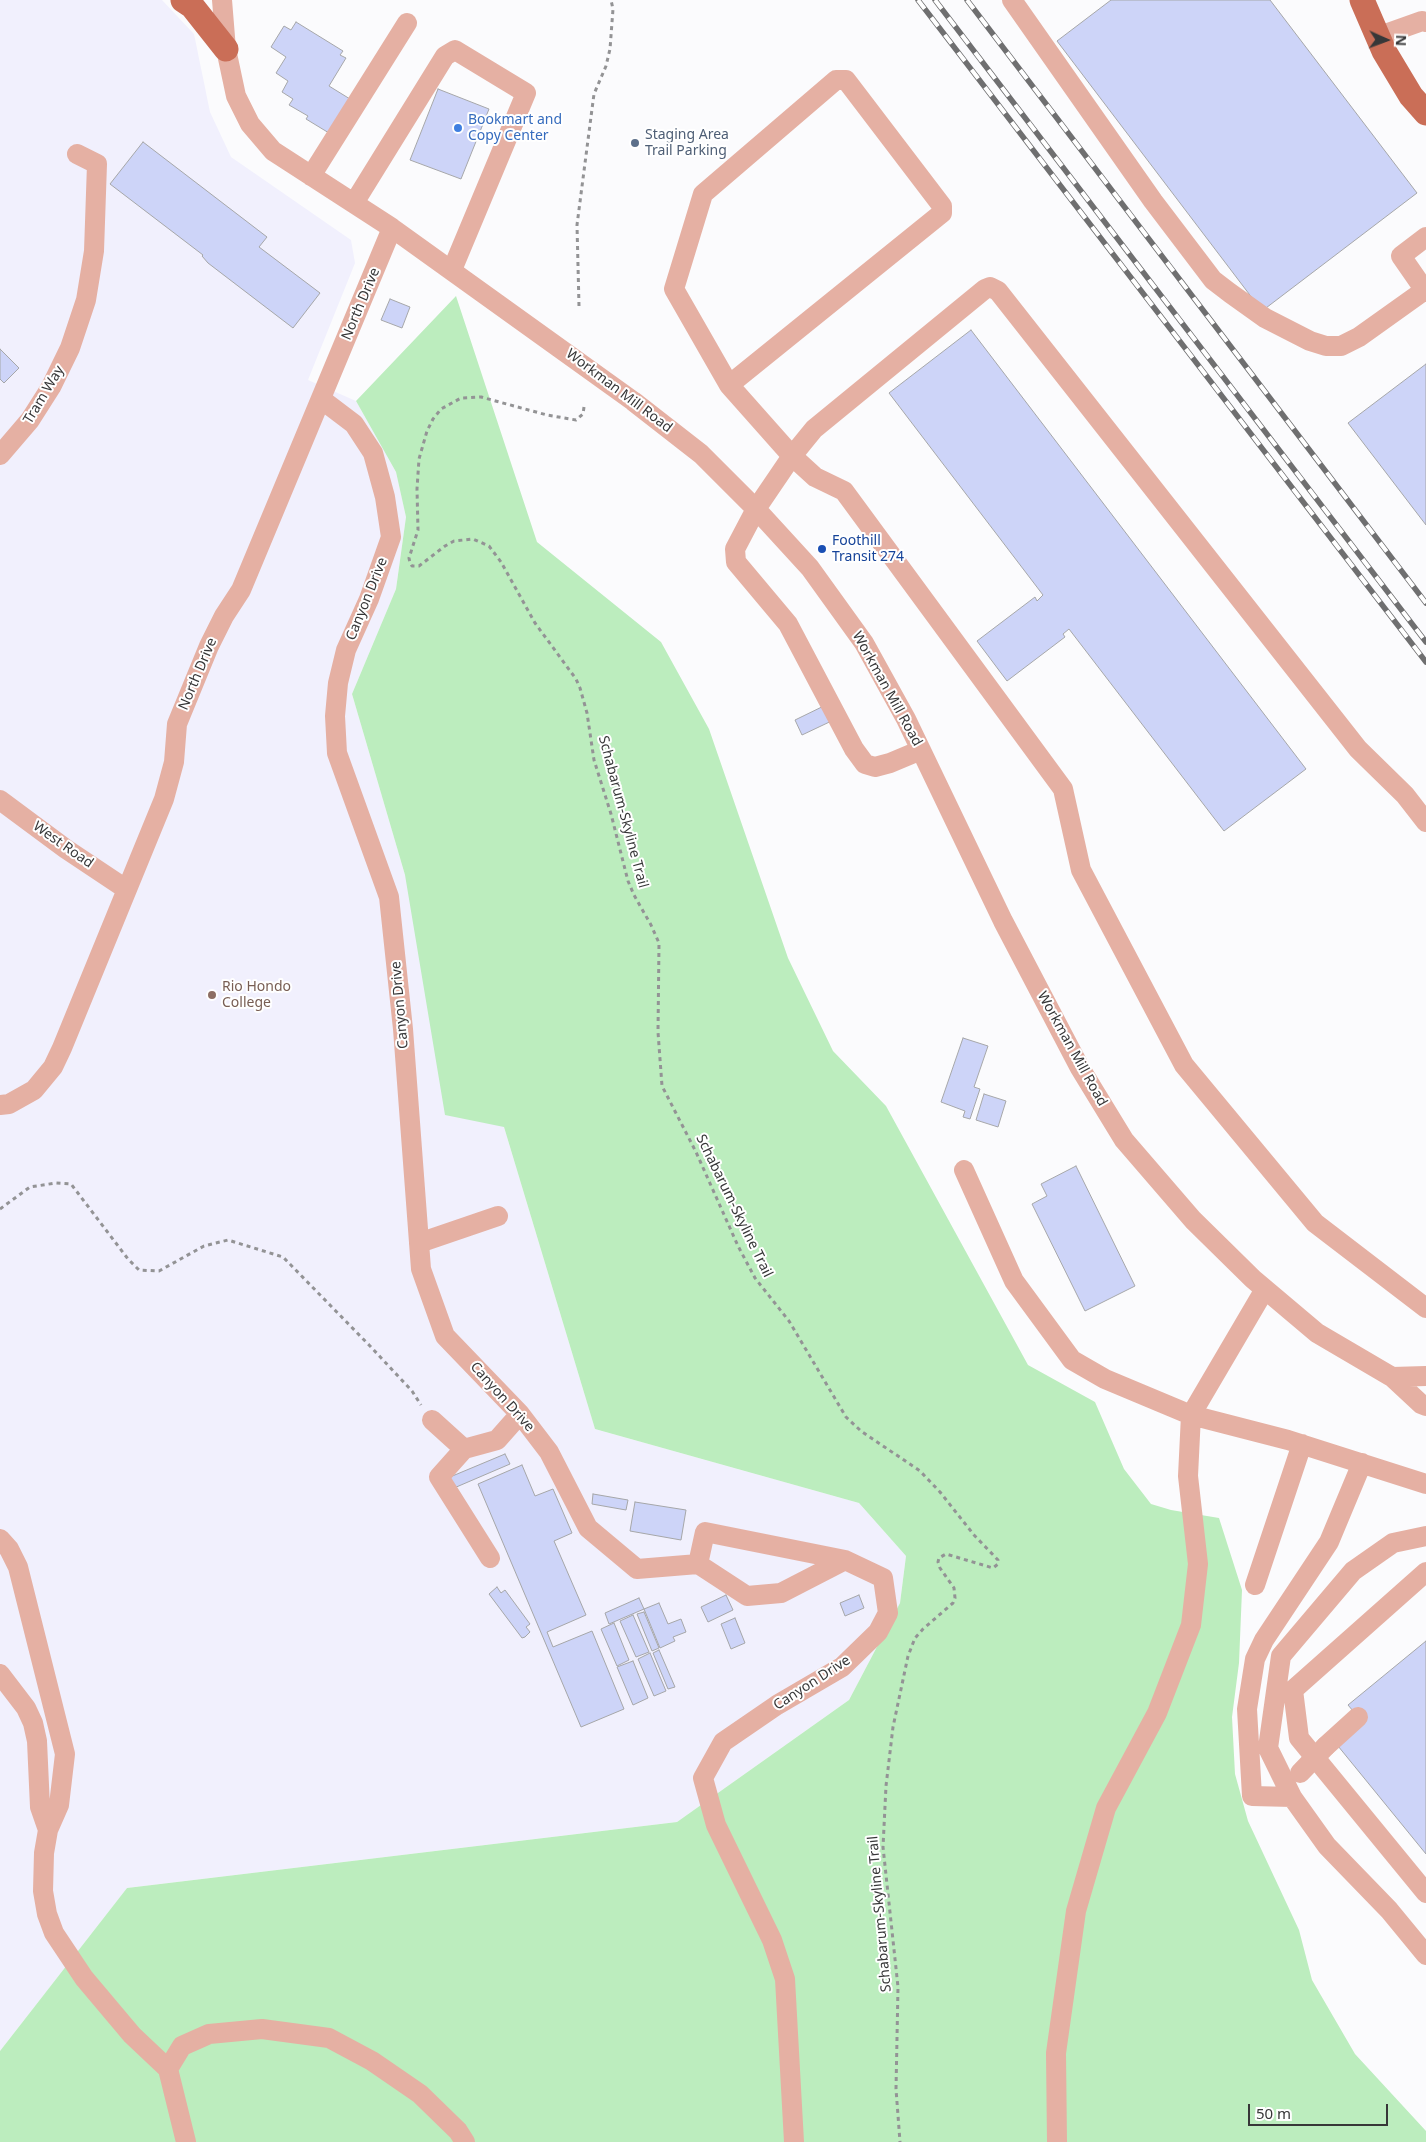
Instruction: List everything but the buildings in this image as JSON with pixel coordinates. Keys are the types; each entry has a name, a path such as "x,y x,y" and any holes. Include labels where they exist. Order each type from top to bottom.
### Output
{"main road":[{"path":"183,0 192,6 226,49"},
{"path":"1362,0 1378,37 1411,96 1426,113"}],"street":[{"name":"Workman Mill Road","path":"222,0 226,49 236,96 250,124 273,151 392,228 452,270 588,367 678,436 701,454 756,509 810,568 864,644 921,750 1003,921 1080,1068 1124,1140 1193,1220 1265,1289 1317,1333 1392,1377 1421,1404 1426,1406"},
{"path":"1012,0 1153,201 1213,280 1266,318 1310,341 1326,346 1341,346 1359,337 1426,291 1401,256 1426,237"},
{"path":"1378,37 1422,21 1426,22"},
{"path":"311,176 407,23"},
{"path":"354,204 445,56 455,50 526,93 452,270"},
{"path":"729,385 942,213 942,206 846,80 836,80 704,194 674,289 729,385 792,456 815,477 844,490 1063,789 1081,870 1184,1065 1315,1223 1426,1308"},
{"name":"Tram Way","path":"0,455 41,404 61,368 78,328 86,300 94,251 97,164 77,154"},
{"name":"North Drive","path":"0,1105 10,1104 34,1090 52,1067 164,799 174,762 177,724 209,646 224,616 242,590 392,228"},
{"path":"921,750 890,763 875,766 865,764 854,750 788,624 736,562 735,549 756,509 792,456 814,429 984,289 990,287 998,291 1358,749 1405,795 1426,822"},
{"name":"Canyon Drive","path":"321,399 354,424 373,453 385,496 391,538 369,599 346,650 338,683 336,716 337,753 389,897 403,1029 422,1269 445,1336 520,1414 549,1452 588,1528 637,1569 698,1564"},
{"name":"West Road","path":"0,800 66,849 126,889"},
{"path":"964,1170 1014,1281 1072,1360 1105,1379 1191,1415 1302,1444 1426,1484"},
{"path":"419,1243 498,1216"},
{"path":"1057,2142 1056,2053 1076,1911 1106,1808 1157,1713 1191,1625 1198,1564 1188,1476 1191,1415 1265,1289"},
{"path":"1392,1377 1426,1376"},
{"path":"490,1558 439,1477 464,1449 497,1440 520,1414"},
{"path":"432,1420 464,1449"},
{"path":"1256,1585 1302,1444"},
{"path":"1291,1795 1252,1796 1247,1709 1255,1659 1264,1640 1329,1542 1362,1463"},
{"path":"705,1532 844,1560 781,1593 747,1596 698,1564 705,1532"},
{"path":"1426,1536 1393,1543 1352,1571 1281,1656 1268,1748 1291,1795 1327,1846 1389,1910 1426,1955"},
{"path":"0,1539 9,1549 18,1567 65,1754 60,1805 48,1830 44,1853 43,1891 47,1914 54,1933 84,1978 132,2034 168,2069 186,2142"},
{"name":"Canyon Drive","path":"794,2142 785,1979 772,1940 716,1825 703,1778 723,1742 776,1705 842,1667 878,1632 888,1612 883,1578 844,1560"},
{"path":"1426,1572 1293,1690 1299,1738 1426,1893"},
{"path":"0,1674 26,1708 33,1723 37,1741 40,1807 48,1830"},
{"path":"1291,1795 1300,1773 1358,1717"},
{"path":"168,2069 182,2046 209,2034 262,2029 329,2038 372,2061 420,2094 458,2131 465,2142"}],"path":[{"path":"579,306 577,225 594,94 606,66 610,49 613,9 611,0"},
{"name":"Schabarum-Skyline Trail","path":"584,407 583,414 576,420 547,415 480,397 462,398 440,409 427,431 419,459 417,489 418,530 409,558 410,563 412,566 419,566 444,546 454,541 473,539 489,546 501,562 530,616 576,679 587,713 594,760 611,814 628,881 652,925 659,943 658,1032 662,1086 696,1152 738,1246 755,1278 789,1321 846,1416 861,1431 920,1471 950,1503 974,1535 998,1560 998,1564 992,1568 946,1554 939,1558 940,1568 954,1588 955,1598 953,1603 923,1628 911,1646 893,1726 886,1786 883,1847 898,1987 896,2089 900,2142"},
{"path":"0,1209 30,1187 56,1183 72,1184 138,1270 159,1271 204,1246 228,1240 283,1257 412,1391 432,1420"}],"shaded area":[{"name":"Rio Hondo College","path":"0,0 162,0 194,34 210,112 231,157 351,240 355,263 308,380 356,401 396,472 406,517 396,589 352,694 405,875 504,1127 595,1429 859,1503 906,1556 900,1603 849,1700 677,1822 127,1888 0,2051"}],"green space":[{"path":"456,296 537,542 661,642 709,729 788,958 833,1051 886,1106 1028,1365 1095,1402 1124,1469 1151,1504 1171,1510 1219,1518 1242,1590 1239,1663 1232,1717 1235,1774 1248,1821 1299,1930 1312,1980 1355,2054 1426,2131 1426,2142 0,2142 0,2051 127,1888 677,1822 849,1700 900,1603 906,1556 859,1503 595,1429 504,1127 445,1115 405,875 352,694 396,589 406,517 396,472 356,401"}],"railway":[{"path":"918,0 1426,662"},
{"path":"935,0 1426,642"},
{"path":"967,0 1426,603"}],"place":[{"name":"Bookmart and Copy Center","path":"458,128"},
{"name":"Staging Area Trail Parking","path":"635,143"},
{"name":"Foothill Transit 274","path":"822,549"},
{"name":"Rio Hondo College","path":"212,995"}]}
